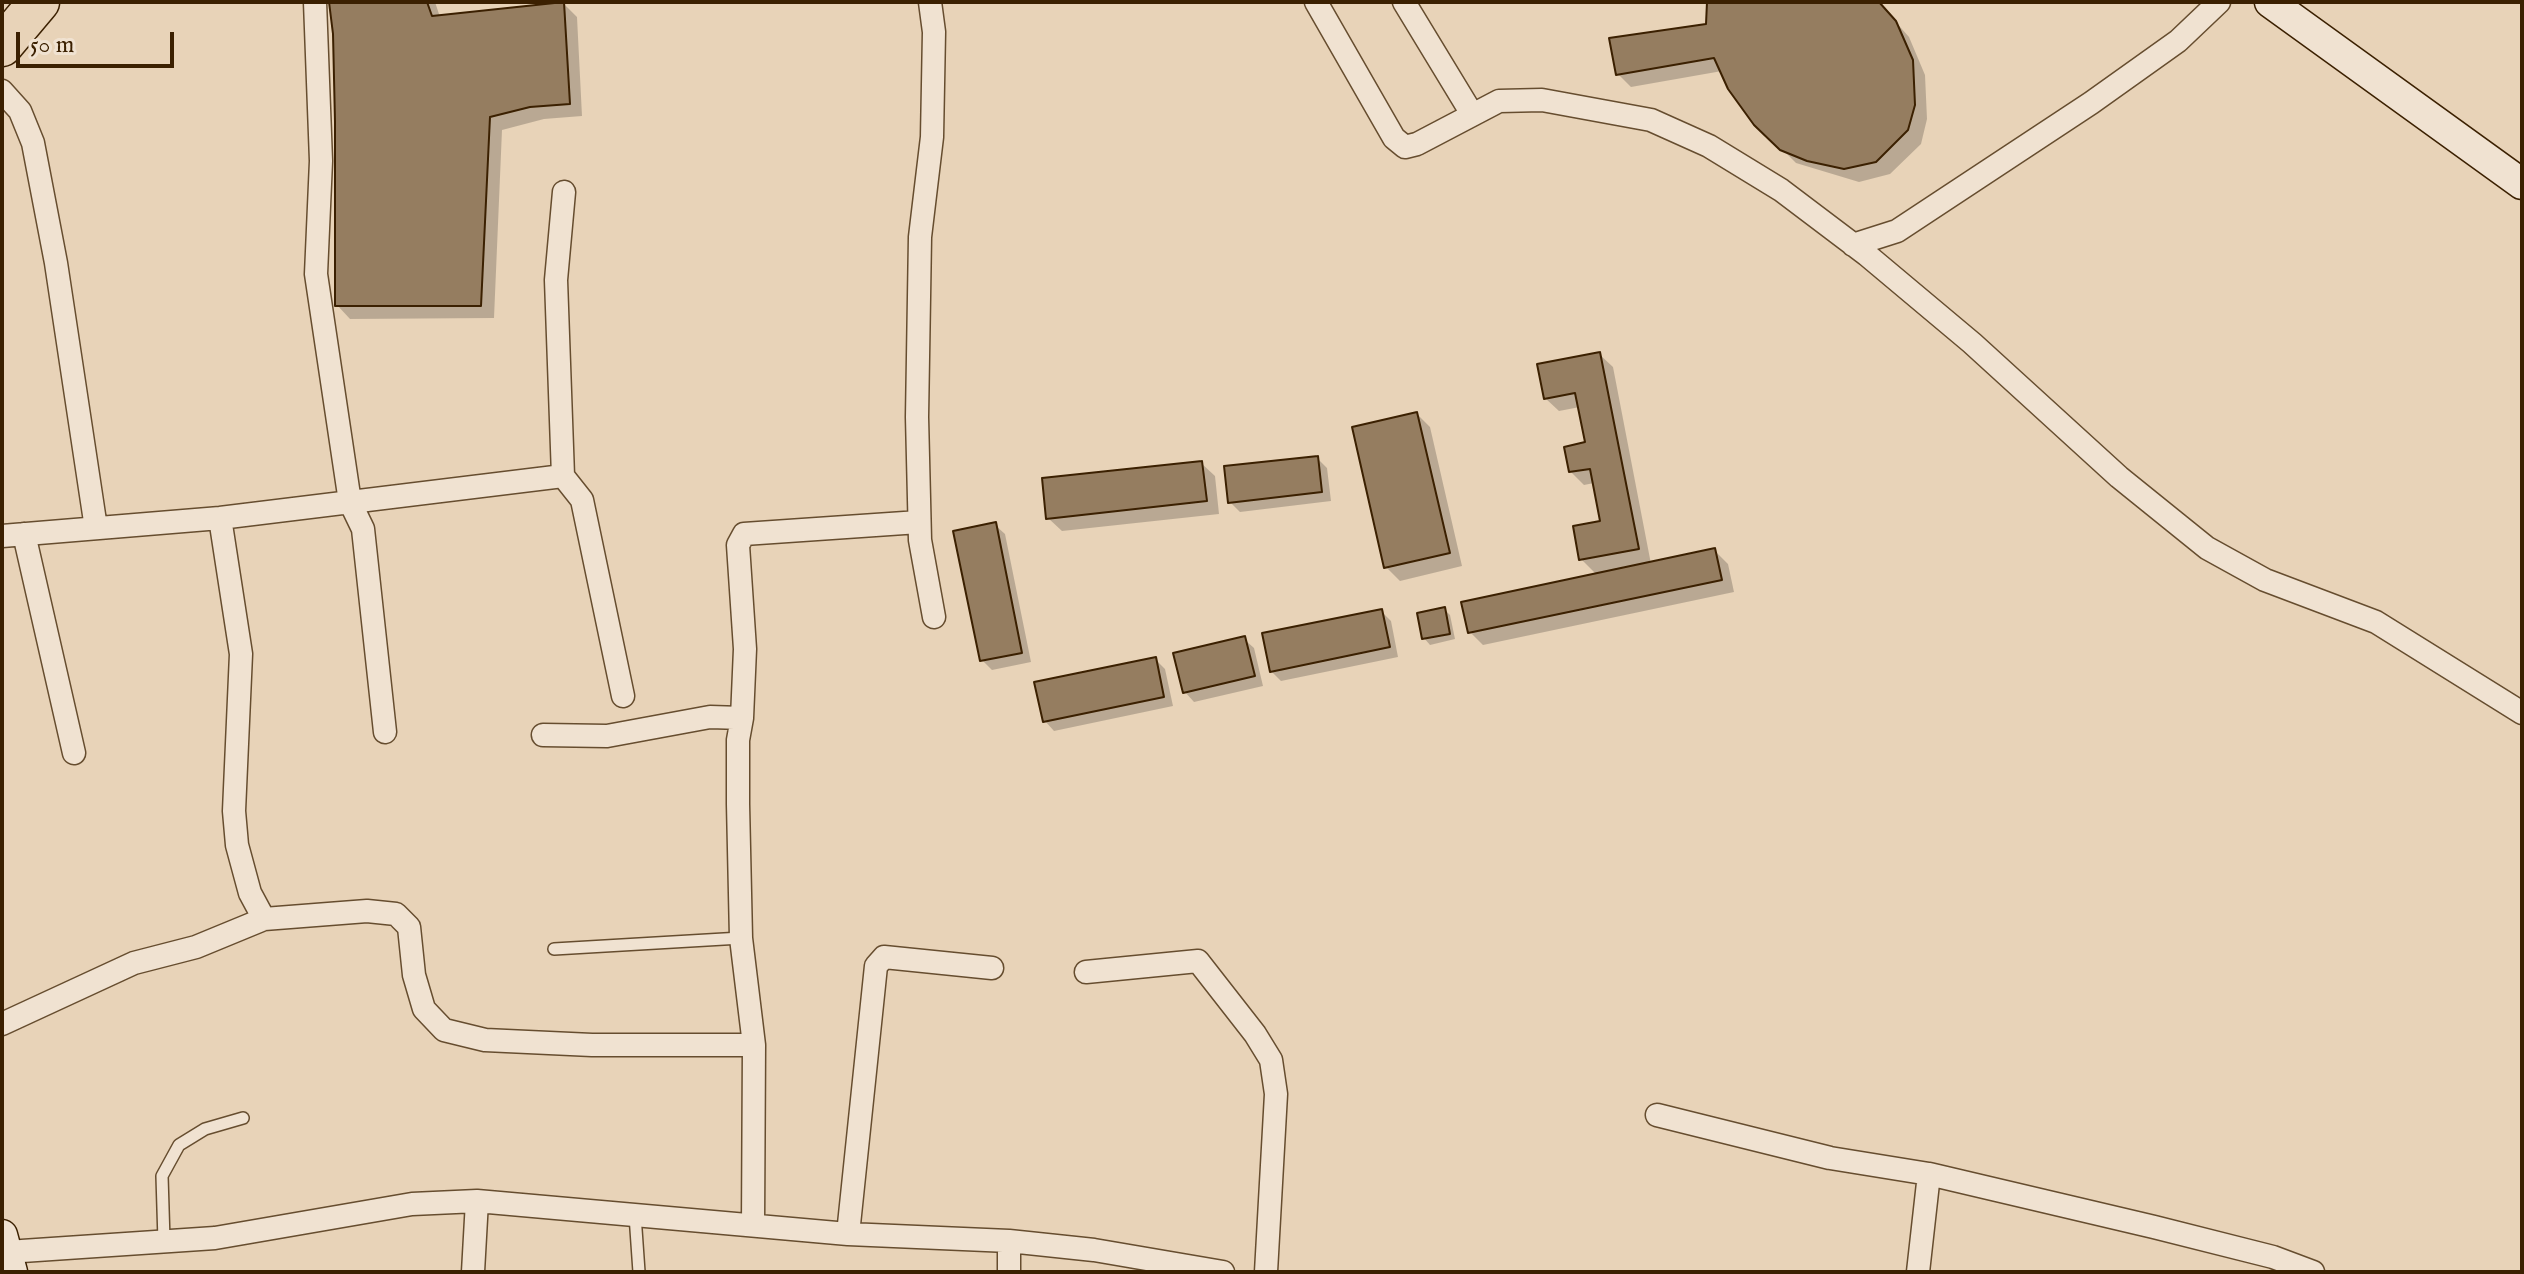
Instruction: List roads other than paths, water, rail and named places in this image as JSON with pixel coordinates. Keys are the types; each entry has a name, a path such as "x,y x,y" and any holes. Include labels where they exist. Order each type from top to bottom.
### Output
{"highway":[{"path":"2,46 39,2"}],"street":[{"path":"315,2 321,161 316,274 350,502 363,529 385,732"},
{"path":"930,2 934,32 932,137 920,237 917,303 919,522 927,594 934,617"},
{"path":"1316,2 1394,138 1405,147 1417,144 1499,101 1542,100 1651,120 1709,146 1781,190 1853,245 1972,343 2119,477 2207,548 2265,580 2376,622 2522,713"},
{"path":"1404,2 1472,114"},
{"path":"1853,245 1897,231 2178,41 2219,2"},
{"path":"2270,2 2522,184"},
{"path":"2,91 20,111 33,143 58,278 96,528"},
{"path":"564,192 556,280 563,476 582,500 623,696"},
{"path":"1885,271 1897,231"},
{"path":"74,753 13,535 220,518 563,476"},
{"path":"220,518 241,654 234,811 237,845 250,893 264,919"},
{"path":"753,1225 754,1045 741,938 738,804 745,649 738,545 744,534 919,522"},
{"path":"543,735 607,736 710,717 742,718"},
{"path":"2,1024 134,963 196,947 264,919 367,911 396,914 409,927 414,975 424,1009 444,1030 500,1041 592,1045 754,1045"},
{"path":"848,1234 876,966 884,957 992,968"},
{"path":"1086,972 1198,961 1255,1034 1271,1060 1276,1094 1266,1272"},
{"path":"1657,1115 1830,1158 1929,1174 2258,1253 2313,1272"},
{"path":"1918,1272 1929,1174"},
{"path":"473,1272 477,1201"},
{"path":"7,1259 215,1238 412,1204 477,1201 848,1234 1009,1241 1094,1250 1223,1272"},
{"path":"1009,1241 1009,1272"}],"lane":[{"path":"554,949 741,938"},
{"path":"164,1241 162,1176 179,1145 205,1129 243,1118"},
{"path":"635,1215 639,1272"}]}
